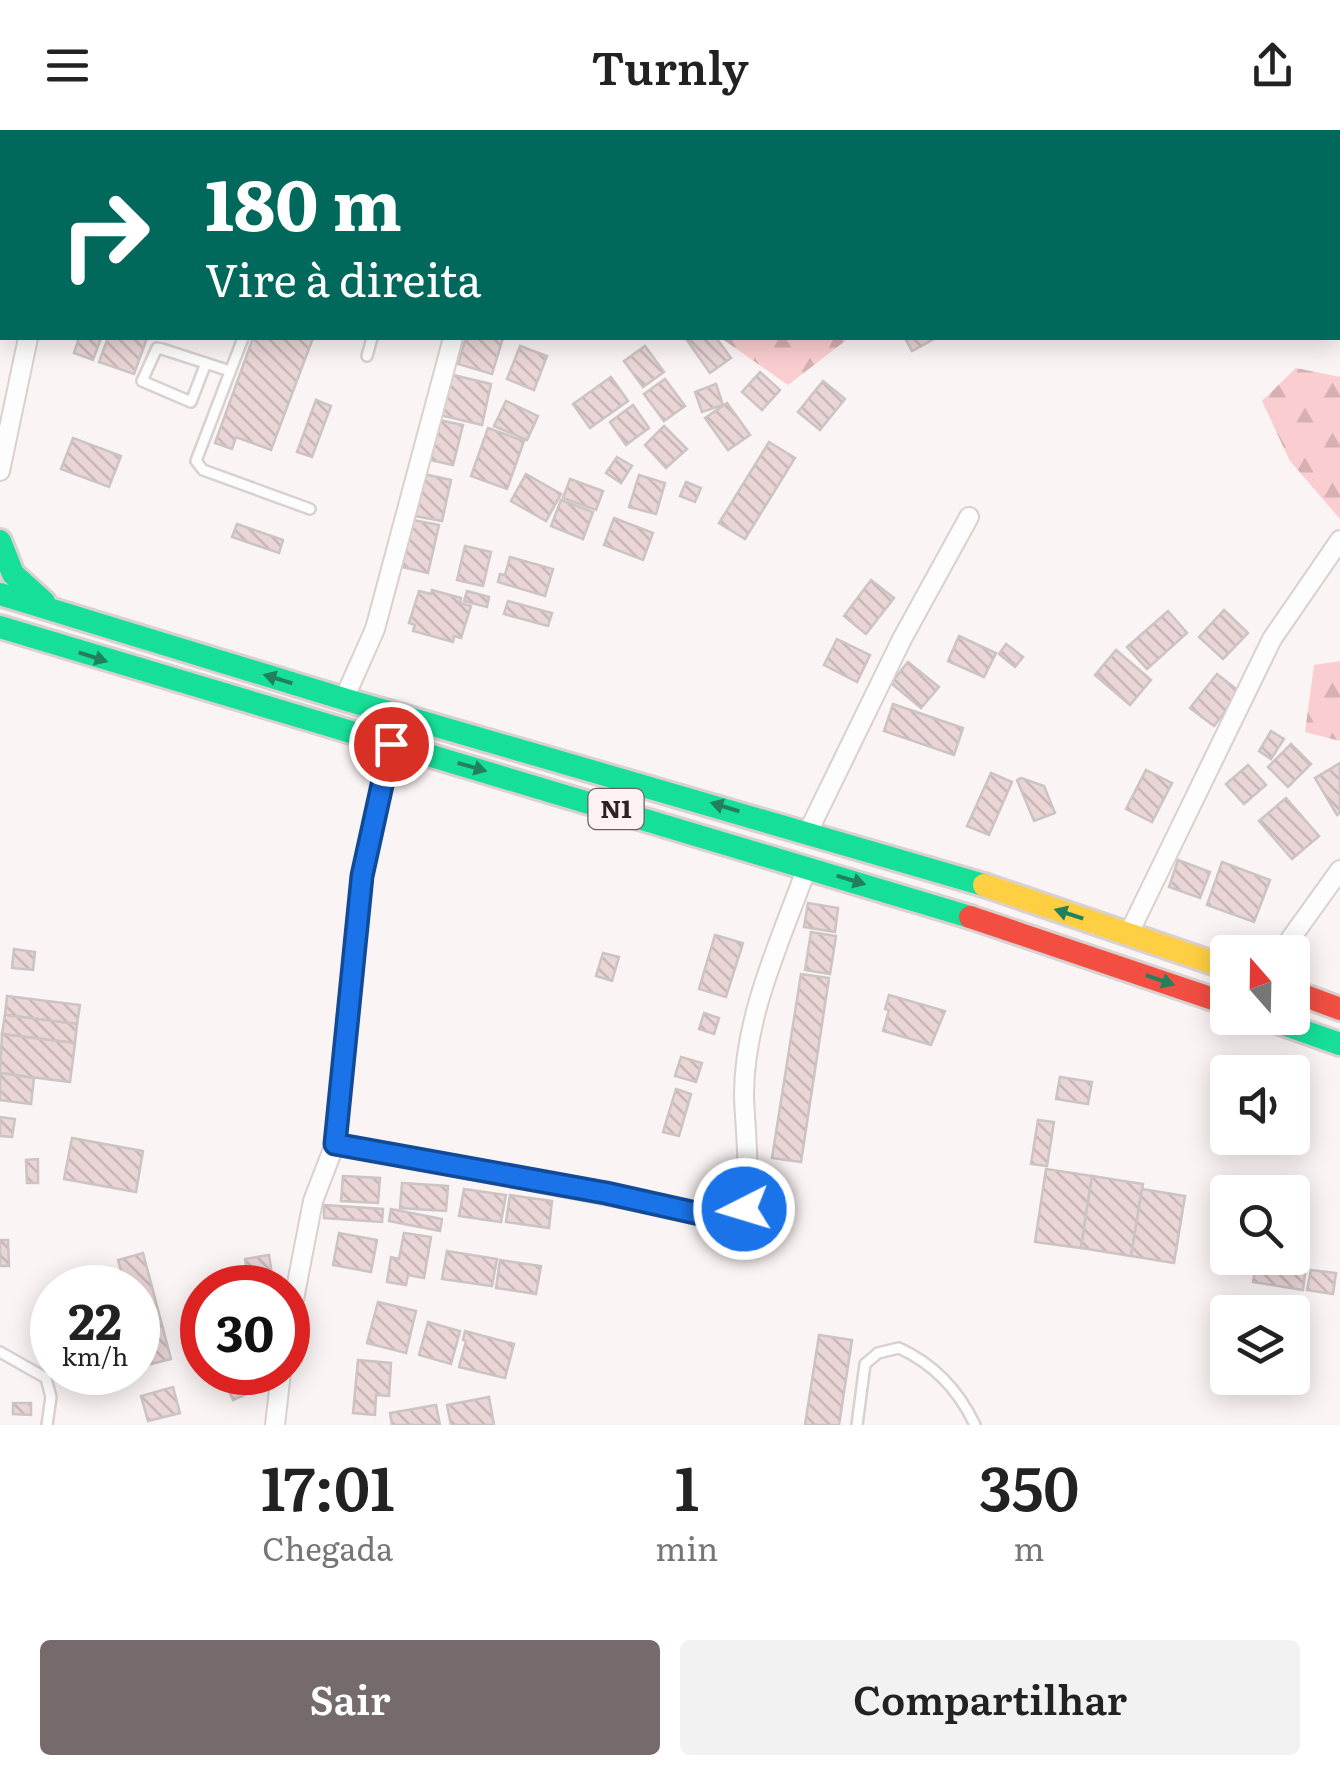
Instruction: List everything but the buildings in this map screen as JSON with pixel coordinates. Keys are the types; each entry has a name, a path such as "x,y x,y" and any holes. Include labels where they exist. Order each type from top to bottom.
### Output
{"main road":[{"path":"0,542 13,574 32,595 57,611"},
{"name":"N1","path":"0,594 344,699 808,832 1210,962"},
{"name":"N1","path":"0,627 807,866 1046,940 1210,998"},
{"path":"0,647 48,642"},
{"path":"1310,998 1340,1009"},
{"path":"1310,1033 1340,1044"}],"street":[{"path":"0,471 28,340"},
{"path":"344,699 375,629 451,340"},
{"path":"808,832 902,639 969,518"},
{"path":"1129,933 1272,639 1340,540"},
{"path":"301,1265 313,1201 335,1144 362,876 391,744"},
{"path":"335,1144 606,1193 709,1216 738,1215 744,1209 747,1174 744,1093 749,1031 807,866"},
{"path":"1293,935 1340,870"},
{"path":"275,1425 279,1395"}],"lane":[{"path":"241,340 198,453 198,466 310,509"},
{"path":"367,356 371,340"},
{"path":"206,363 191,402 142,381 157,348 206,363 230,371"},
{"path":"857,1425 866,1364 878,1353 900,1348 944,1378 964,1401 975,1425"},
{"path":"0,1352 46,1378 51,1396 46,1425"}],"green space":[{"path":"724,340 846,340 788,385"},
{"path":"1296,368 1340,377 1340,519 1290,461 1262,401"},
{"path":"1340,661 1340,741 1305,732 1314,665"}],"traffic: fast":[{"path":"0,541 13,574 44,602"},
{"path":"0,594 347,700 984,885"},
{"path":"0,627 970,917"},
{"path":"1310,1033 1340,1044"}],"traffic: slow":[{"path":"984,885 1210,962"}],"traffic: jam":[{"path":"970,917 1210,998"},
{"path":"1310,998 1340,1009"}],"route":[{"path":"391,744 362,876 335,1144 606,1193 709,1216 734,1218 744,1209"}]}
